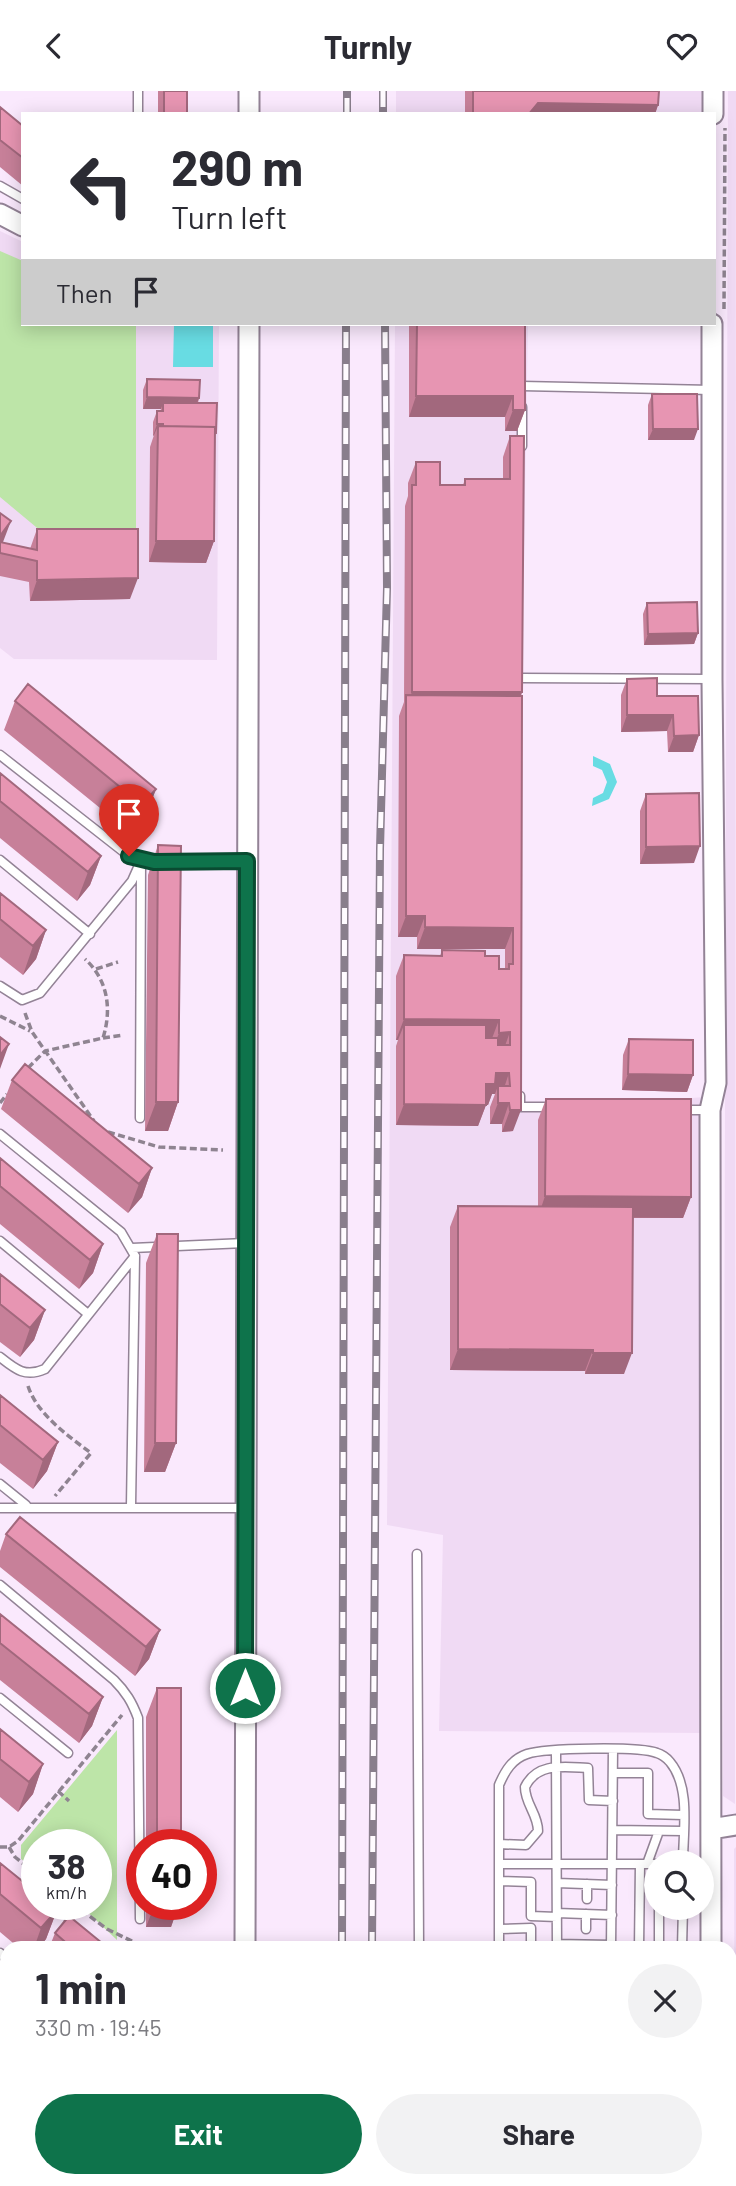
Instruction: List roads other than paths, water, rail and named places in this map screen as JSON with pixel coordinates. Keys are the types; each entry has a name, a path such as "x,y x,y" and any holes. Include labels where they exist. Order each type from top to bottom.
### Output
{"street":[{"path":"249,91 249,112"},
{"path":"713,91 713,112"},
{"path":"0,214 21,225"},
{"path":"244,1941 248,326"},
{"path":"710,1941 710,1110 716,1083 712,326"},
{"path":"711,1829 736,1825"}],"lane":[{"path":"138,91 138,112"},
{"path":"0,186 21,198"},
{"path":"522,374 522,454"},
{"path":"522,386 712,390"},
{"path":"522,665 522,690"},
{"path":"521,678 712,679"},
{"path":"0,755 117,847 141,860 247,861"},
{"path":"0,860 90,934"},
{"path":"0,986 22,1000 40,993 132,881 141,860"},
{"path":"140,1118 141,860"},
{"path":"520,1081 520,1107 560,1108"},
{"path":"668,1110 710,1110"},
{"path":"0,1134 121,1232 134,1252 131,1506"},
{"path":"0,1241 88,1314"},
{"path":"0,1357 17,1371 28,1374 44,1369 134,1252 245,1243"},
{"path":"0,1484 26,1505"},
{"path":"0,1508 26,1505 245,1507"},
{"path":"417,1554 419,1941"},
{"path":"0,1585 114,1680 126,1692 134,1706 138,1718 139,1829"},
{"path":"0,1698 68,1753"},
{"path":"611,1941 613,1749"},
{"path":"499,1941 499,1785 504,1772 516,1759 529,1753 556,1751 613,1749 656,1752 668,1759 680,1782 683,1850"},
{"path":"556,1751 557,1941"},
{"path":"499,1844 516,1847 534,1839 538,1831 538,1821 527,1802 525,1787 532,1776 556,1767 588,1768 589,1800 613,1801"},
{"path":"613,1773 648,1773 649,1814 683,1815"},
{"path":"613,1830 683,1831"},
{"path":"653,1850 659,1831"},
{"path":"499,1864 644,1864"},
{"path":"499,1881 531,1882 531,1916 612,1915"},
{"path":"557,1883 612,1885"},
{"path":"586,1884 586,1899"},
{"path":"640,1941 644,1901"},
{"path":"586,1914 586,1929"},
{"path":"659,1920 659,1941"},
{"path":"682,1941 683,1920"},
{"path":"499,1929 531,1928 531,1941"}],"water":[{"path":"174,326 213,326 213,367 173,367"},
{"path":"593,756 610,764 617,782 609,799 592,806 593,798 603,793 607,782 602,770 593,766"}],"railway":[{"path":"347,91 347,112"},
{"path":"383,91 383,112"},
{"path":"342,1941 346,326"},
{"path":"372,1941 380,849 387,588 385,326"}]}
